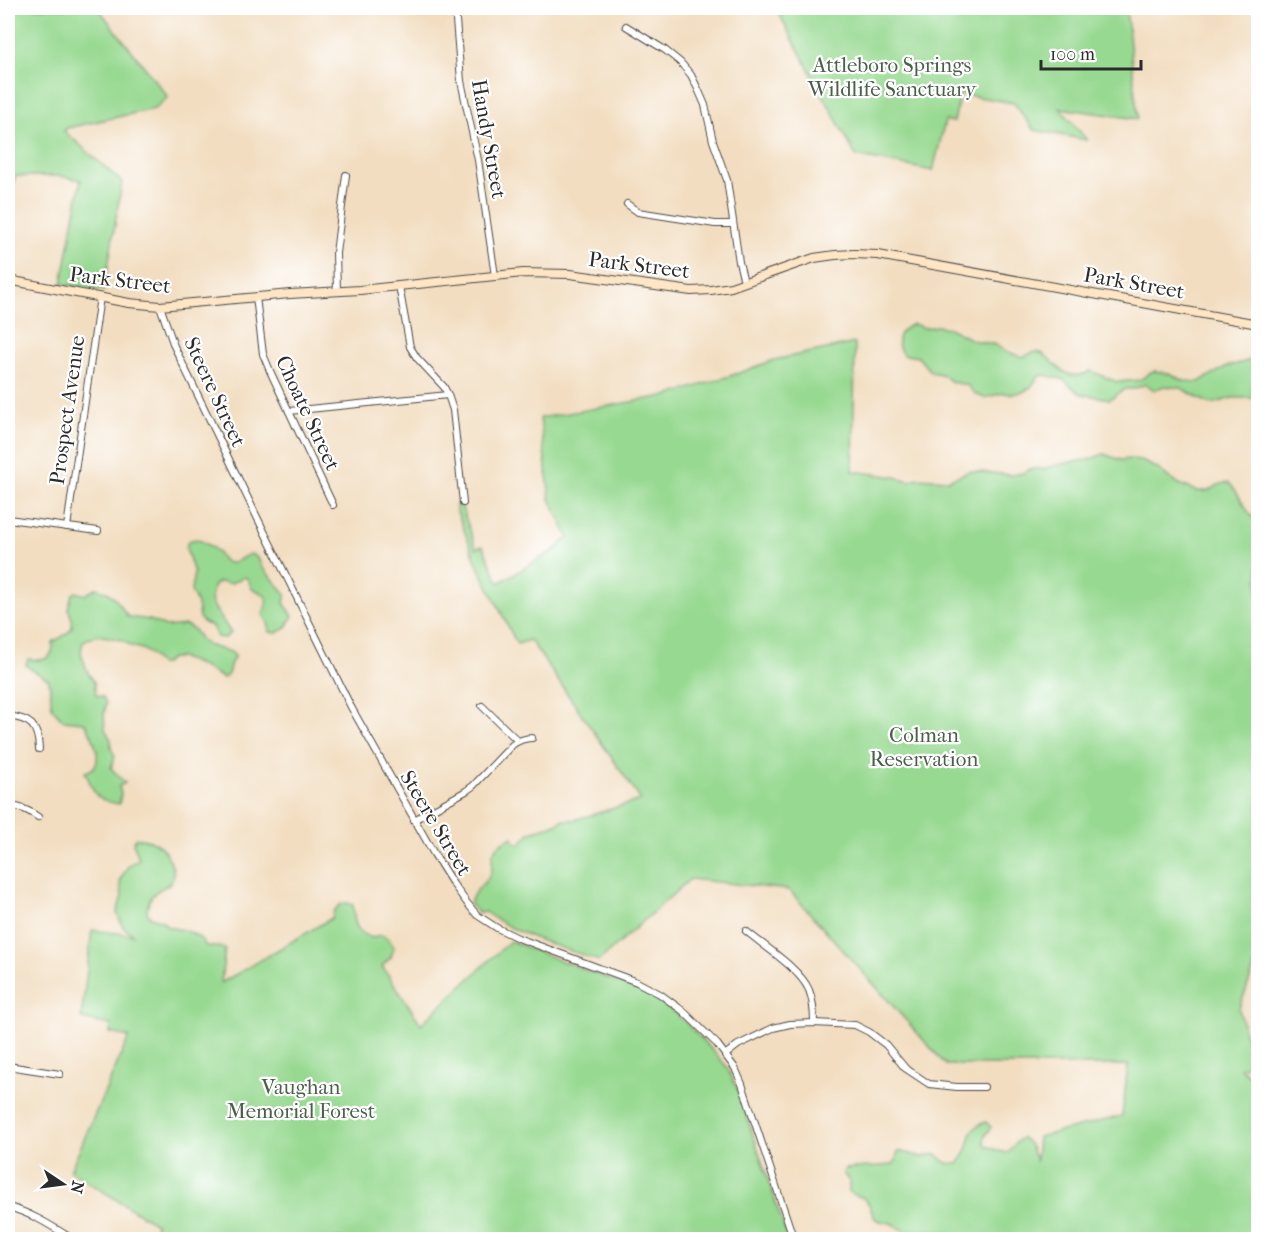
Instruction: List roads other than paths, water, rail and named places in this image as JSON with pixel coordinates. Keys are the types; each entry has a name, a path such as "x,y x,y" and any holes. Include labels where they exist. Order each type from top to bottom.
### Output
{"main road":[{"name":"Park Street","path":"8,280 129,303 160,306 337,290 360,290 523,273 570,274 691,291 721,288 744,282 814,258 854,254 878,255 1258,324"}],"street":[{"name":"Handy Street","path":"455,8 461,81 478,160 495,276"},
{"path":"626,26 680,62 692,78 705,105 713,141 727,180 732,224 744,282"},
{"path":"337,290 336,253 346,174"},
{"path":"627,204 638,212 715,224 732,224"},
{"path":"399,286 410,346 417,358 444,387 453,410 463,503"},
{"name":"Prospect Avenue","path":"67,527 100,297"},
{"name":"Choate Street","path":"256,297 263,354 333,505"},
{"name":"Steere Street","path":"160,306 174,346 317,640 351,707 414,820 453,884 477,915 497,928 637,982 660,994 684,1011 735,1068 794,1239"},
{"path":"8,390 8,424"},
{"path":"289,411 448,395"},
{"path":"8,519 98,531"},
{"path":"482,706 518,741"},
{"path":"8,716 23,719 34,726 38,734 39,749"},
{"path":"414,820 473,786 512,745 525,738 532,738"},
{"path":"8,807 27,809 38,817"},
{"path":"746,932 801,977 809,990 814,1023"},
{"path":"725,1055 738,1045 773,1028 790,1024 855,1025 886,1045 905,1068 928,1084 957,1088 984,1087"},
{"path":"8,1066 60,1074"},
{"path":"8,1207 38,1219 74,1239"}],"park label":[{"name":"Attleboro Springs Wildlife Sanctuary","path":"892,77"},
{"name":"Colman Reservation","path":"924,747"},
{"name":"Vaughan Memorial Forest","path":"301,1099"}]}
